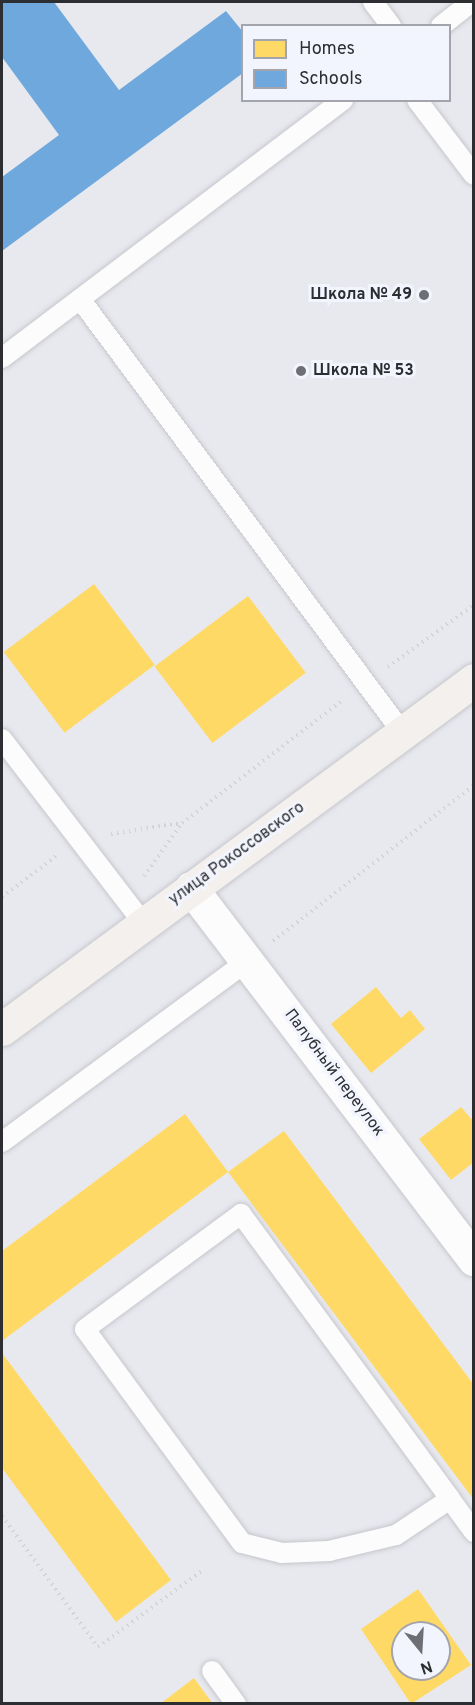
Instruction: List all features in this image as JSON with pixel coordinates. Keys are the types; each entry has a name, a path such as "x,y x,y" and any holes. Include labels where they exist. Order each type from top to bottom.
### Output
{"street":[{"name":"улица Рокоссовского","path":"2,1029 135,912 191,888 474,680"},
{"name":"Палубный переулок","path":"191,888 249,960 474,1260"}],"lane":[{"path":"373,2 390,24"},
{"path":"444,24 472,2"},
{"path":"2,358 340,102"},
{"path":"419,102 474,174"},
{"path":"80,299 402,732"},
{"path":"2,739 135,912"},
{"path":"2,1142 249,960"},
{"path":"450,1499 396,1535 329,1551 282,1553 242,1543 85,1329 241,1214 450,1499 474,1532"},
{"path":"212,1671 236,1704"}],"path":[{"path":"135,912 182,823 365,683 474,605"},
{"path":"249,960 474,785"},
{"path":"2,897 78,839 182,823"},
{"path":"2,1516 98,1647 203,1570"}],"building: Homes":[{"path":"94,584 155,665 65,733 4,652"},
{"path":"248,596 306,673 212,743 155,666"},
{"path":"376,987 401,1018 410,1010 425,1029 371,1073 331,1024"},
{"path":"461,1107 474,1122 474,1162 451,1180 419,1139"},
{"path":"185,1114 228,1172 2,1341 2,1251"},
{"path":"284,1131 474,1385 474,1500 228,1172"},
{"path":"2,1353 171,1580 116,1622 2,1468"},
{"path":"418,1589 440,1621 391,1621 391,1674 361,1629"},
{"path":"451,1636 471,1665 451,1678"},
{"path":"194,1678 213,1704 160,1704"},
{"path":"396,1681 446,1681 411,1704"}],"building: Schools":[{"path":"2,2 54,2 119,90 226,11 241,30 241,74 2,251 2,177 59,135 2,57"}],"place":[{"name":"Школа № 49","path":"424,295"},
{"name":"Школа № 53","path":"301,371"}]}
